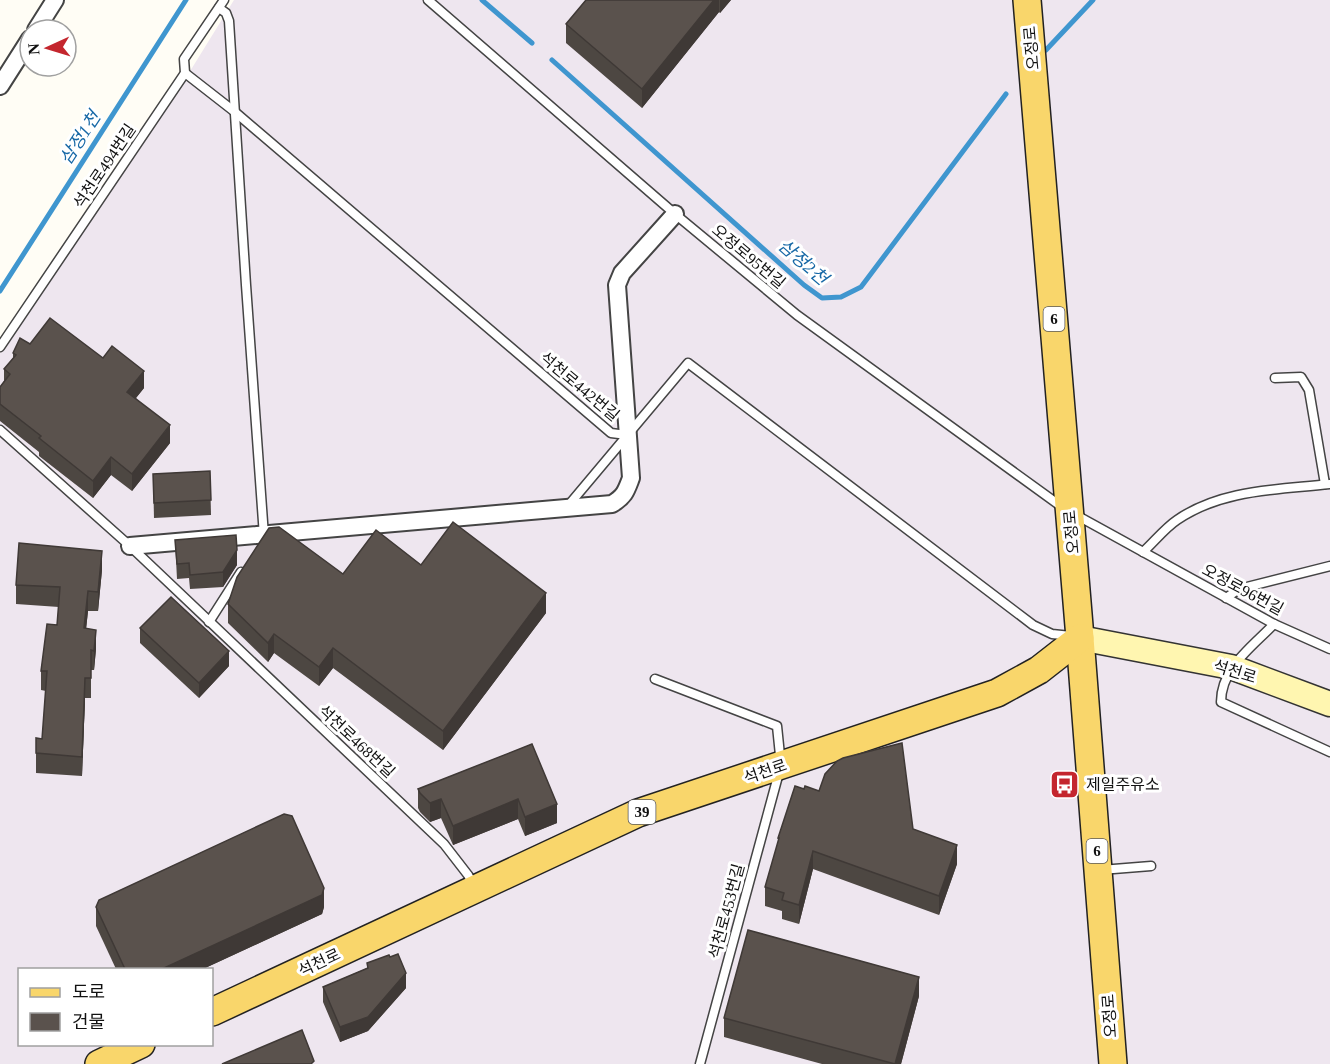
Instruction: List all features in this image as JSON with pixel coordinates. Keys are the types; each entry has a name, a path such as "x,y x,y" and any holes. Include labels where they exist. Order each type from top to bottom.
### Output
{"main road":[{"name":"오정로","path":"1027,0 1113,1064"},
{"name":"석천로","path":"213,1012 638,813 997,693 1039,670 1080,638"},
{"path":"99,1064 137,1046"}],"street":[{"path":"44,18 55,0"},
{"path":"0,86 18,58"},
{"path":"130,546 261,539 612,504 622,498 631,477 617,285 622,273 675,214"},
{"name":"석천로","path":"1080,638 1231,667 1330,704"}],"lane":[{"name":"오정로95번길","path":"428,0 675,214 797,315 1070,512"},
{"name":"석천로494번길","path":"0,347 185,73 184,59 221,4"},
{"path":"221,4 230,21 261,539"},
{"name":"석천로442번길","path":"185,73 235,112 611,433 627,435 688,363 1033,625 1052,634 1080,638"},
{"path":"1143,552 1176,520 1207,502 1235,494 1328,484 1309,390 1301,377 1275,378"},
{"name":"석천로468번길","path":"0,430 130,546 444,844 476,889"},
{"path":"566,508 627,435"},
{"name":"오정로96번길","path":"1070,512 1274,624 1330,649"},
{"path":"209,622 246,564"},
{"path":"1226,598 1239,589 1330,566"},
{"path":"1274,624 1231,667 1221,691 1221,702 1330,752"},
{"path":"655,679 777,726 781,765"},
{"name":"석천로453번길","path":"700,1064 781,765"},
{"path":"1098,871 1151,866"}],"shaded area":[{"path":"234,0 1330,0 1330,1064 0,1064 0,353 192,68"}],"building":[{"path":"586,0 714,0 642,89 566,24"},
{"path":"50,318 103,358 112,346 144,371 127,392 170,425 132,474 111,457 93,481 0,404 0,387 10,374 4,369 16,355 13,353 20,338 30,344"},
{"path":"210,471 211,500 154,503 153,474"},
{"path":"453,522 546,593 443,731 333,648 319,667 274,634 268,643 228,604 237,577 269,528 279,527 343,574 376,530 421,565"},
{"path":"236,535 237,550 223,572 190,575 189,563 177,564 175,540"},
{"path":"19,543 102,551 98,592 88,591 84,628 96,630 94,651 91,650 91,678 85,678 82,757 36,753 36,738 42,739 47,671 41,671 47,624 57,625 60,587 16,585"},
{"path":"171,597 229,651 199,683 140,628"},
{"path":"902,743 913,829 957,845 939,896 813,851 799,905 782,900 784,893 765,887 795,786 804,789 805,786 819,791 825,774 837,761"},
{"path":"532,744 557,804 525,817 518,799 453,826 441,799 430,803 418,789"},
{"path":"284,814 292,816 324,888 322,895 164,968 125,968 96,907 99,900"},
{"path":"748,930 919,977 895,1064 724,1018"},
{"path":"398,954 406,973 368,1017 340,1027 323,987 368,968 367,963"},
{"path":"302,1030 314,1061 311,1064 222,1064"}],"waterway":[{"name":"삼정1천","path":"0,291 186,0"},
{"name":"삼정2천","path":"482,0 532,43"},
{"name":"삼정2천","path":"1046,50 1093,0"},
{"name":"삼정2천","path":"552,60 804,285 822,298 841,297 861,287 1006,94"}],"place":[{"name":"제일주유소","path":"1065,784"}]}
